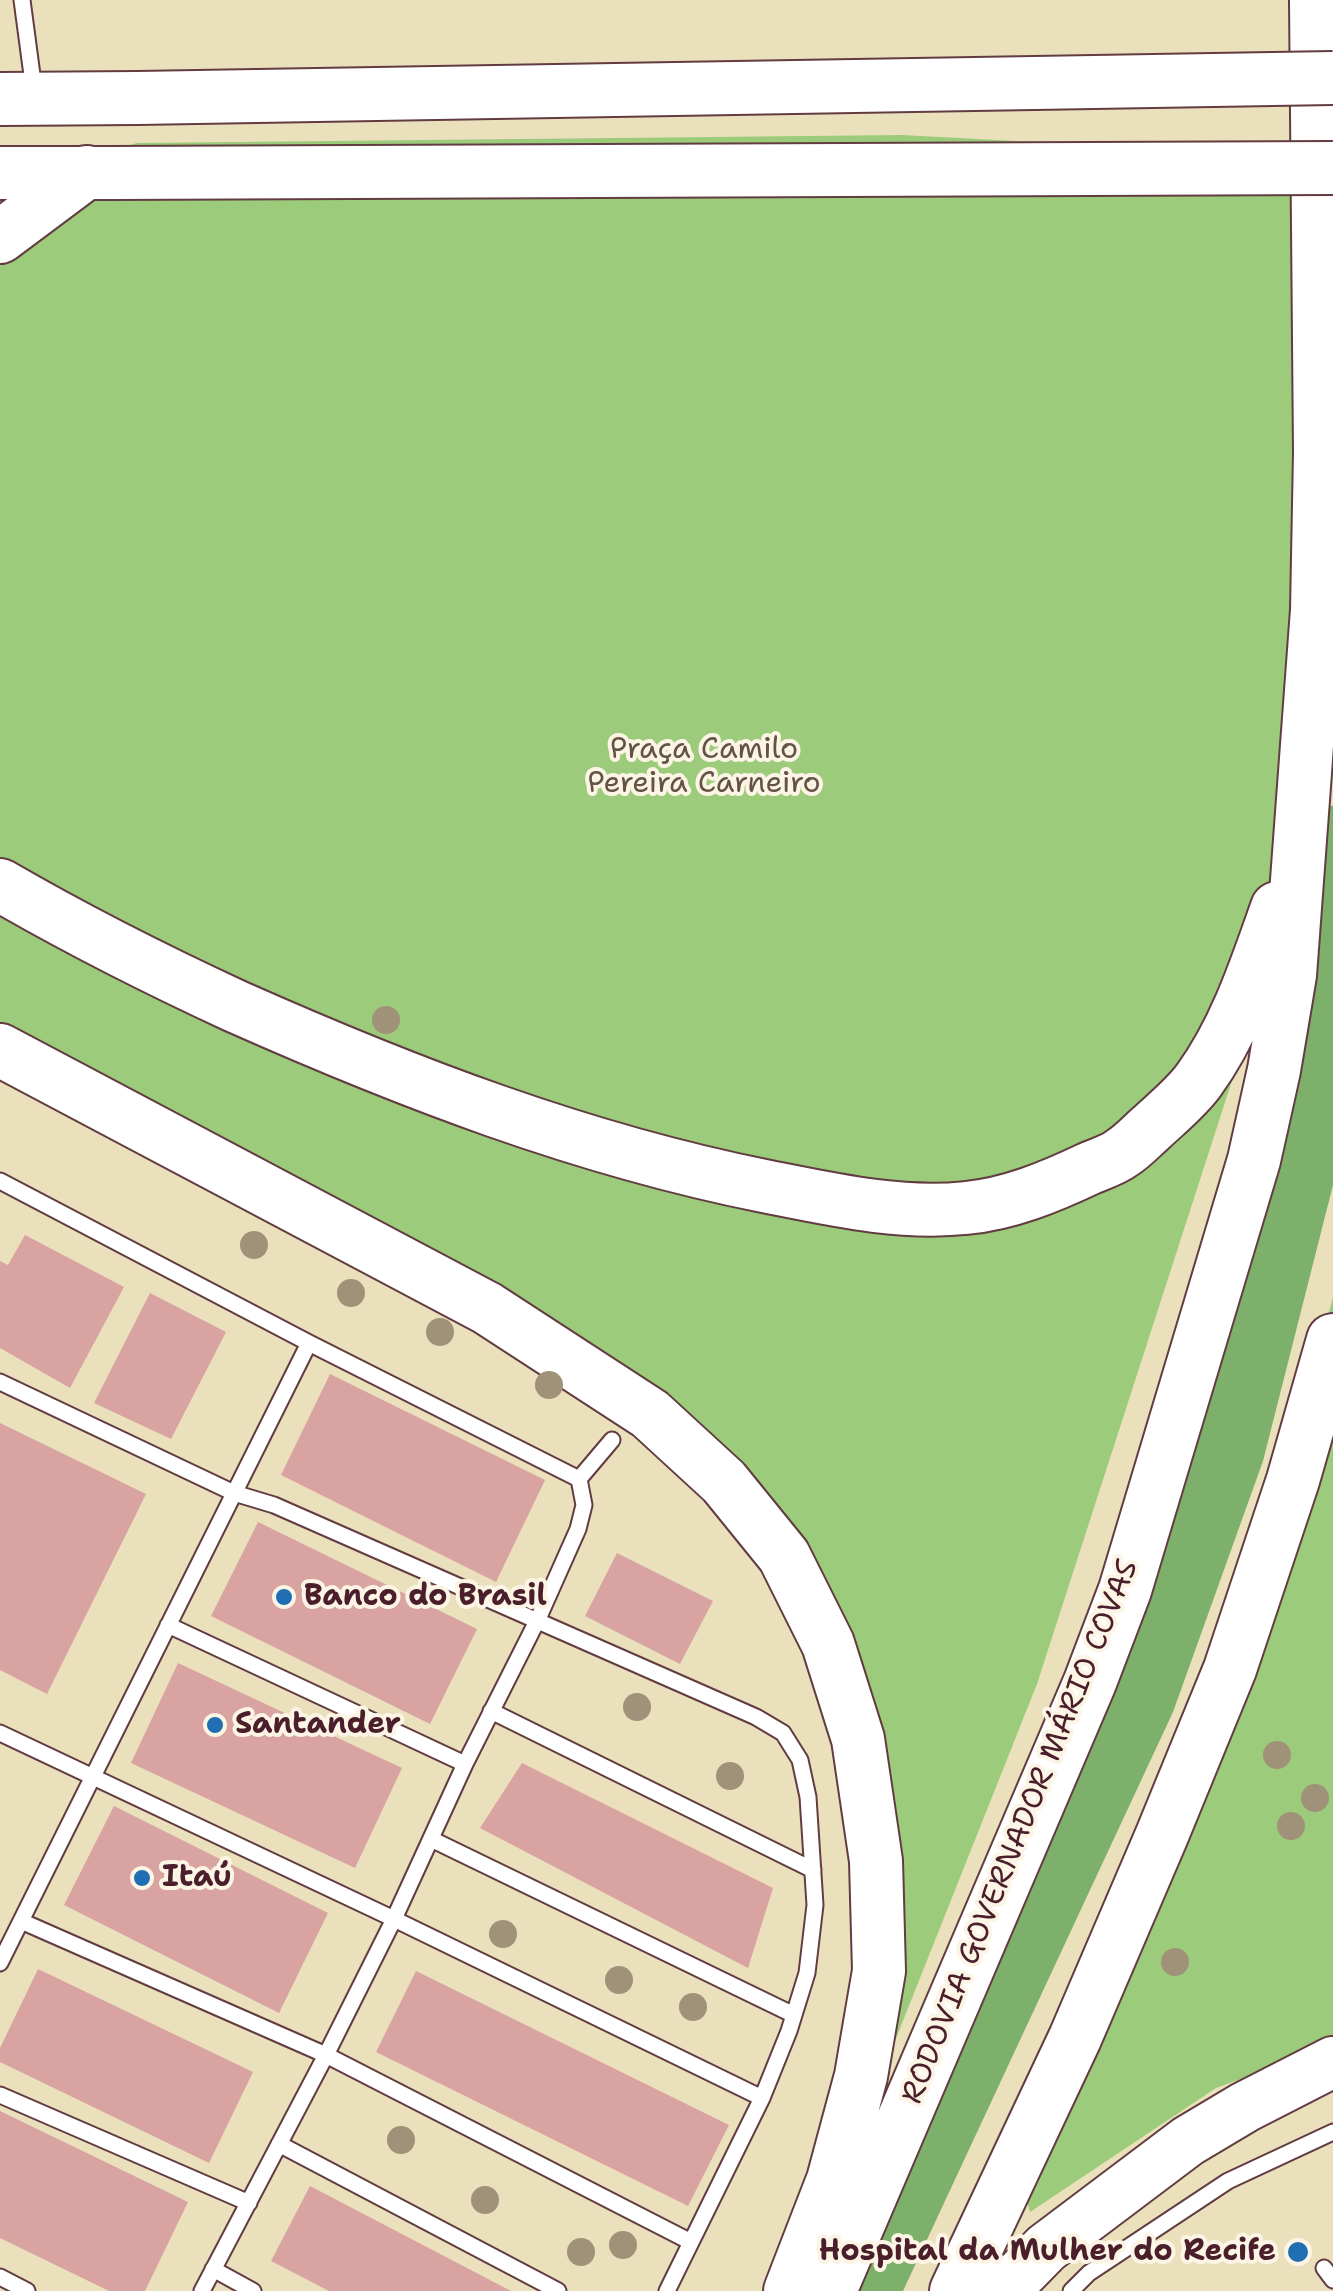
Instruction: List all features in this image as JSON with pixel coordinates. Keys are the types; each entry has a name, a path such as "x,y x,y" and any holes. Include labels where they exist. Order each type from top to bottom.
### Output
{"highway":[{"name":"RODOVIA GOVERNADOR MÁRIO COVAS","path":"830,2291 1090,1682 1125,1590 1254,1160 1274,1070 1290,975 1318,610 1316,0"},
{"path":"17,99 1333,78"},
{"path":"0,173 1333,168"},
{"path":"0,237 99,173"},
{"path":"0,885 68,925 200,990 357,1059 474,1104 709,1175 884,1208 966,1208 1015,1198 1122,1154 1198,1082 1224,1040 1248,989 1300,841"},
{"path":"0,1050 519,1328 650,1414 724,1482 784,1556 828,1644 858,1740 876,1861 879,1971 862,2076 832,2180 790,2291"},
{"path":"956,2291 1075,2038 1230,1669 1293,1480 1333,1340"}],"main road":[{"path":"1004,2291 1046,2248 1188,2141 1333,2062"}],"lane":[{"path":"17,99 22,0"},
{"path":"0,1180 309,1343 580,1479"},
{"path":"0,1962 309,1343"},
{"path":"0,1382 234,1493 274,1504 538,1619 756,1717 783,1733 800,1760 808,1797 814,1905 807,1973 762,2098 667,2291"},
{"path":"202,2291 394,1919 464,1764 538,1619 578,1529 584,1505 580,1479 612,1440"},
{"path":"168,1625 464,1764"},
{"path":"492,1711 813,1870"},
{"path":"0,1733 762,2098"},
{"path":"431,1839 794,2015"},
{"path":"20,1920 326,2055 691,2242"},
{"path":"0,2095 249,2203"},
{"path":"1072,2291 1090,2273 1228,2181 1333,2132"},
{"path":"280,2144 558,2291"},
{"path":"214,2269 253,2291"},
{"path":"0,2277 27,2291"}],"green space":[{"name":"Praça Camilo Pereira Carneiro","path":"902,135 1318,157 1320,452 1260,994 1037,1684 885,2066 900,1948 753,1490 0,1035 0,182 137,143"},
{"path":"1315,804 1333,806 1333,1185 1263,1461 1173,1712 903,2291 837,2291 1136,1578"},
{"path":"1333,1297 1333,2041 1314,2052 1216,2088 1030,2212 1010,2140 1286,1476"}],"building":[{"path":"25,1235 124,1287 70,1388 0,1348 0,1261 8,1265"},
{"path":"150,1293 226,1332 171,1439 94,1403"},
{"path":"330,1374 545,1480 496,1582 281,1475"},
{"path":"0,1423 146,1494 47,1694 0,1670"},
{"path":"258,1522 477,1629 430,1724 211,1616"},
{"path":"617,1553 713,1601 680,1664 585,1616"},
{"path":"178,1663 402,1768 355,1868 131,1763"},
{"path":"522,1763 773,1888 748,1968 480,1828"},
{"path":"114,1806 328,1913 279,2013 64,1905"},
{"path":"38,1969 253,2072 209,2163 0,2062 0,2048"},
{"path":"416,1971 729,2125 688,2206 376,2052"},
{"path":"0,2111 188,2202 145,2291 109,2291 0,2238"},
{"path":"310,2186 511,2291 329,2291 271,2261"}],"place":[{"name":"Banco do Brasil","path":"284,1597"},
{"name":"Santander","path":"215,1725"},
{"name":"Itaú","path":"142,1878"},
{"name":"Hospital da Mulher do Recife","path":"1298,2252"}]}
